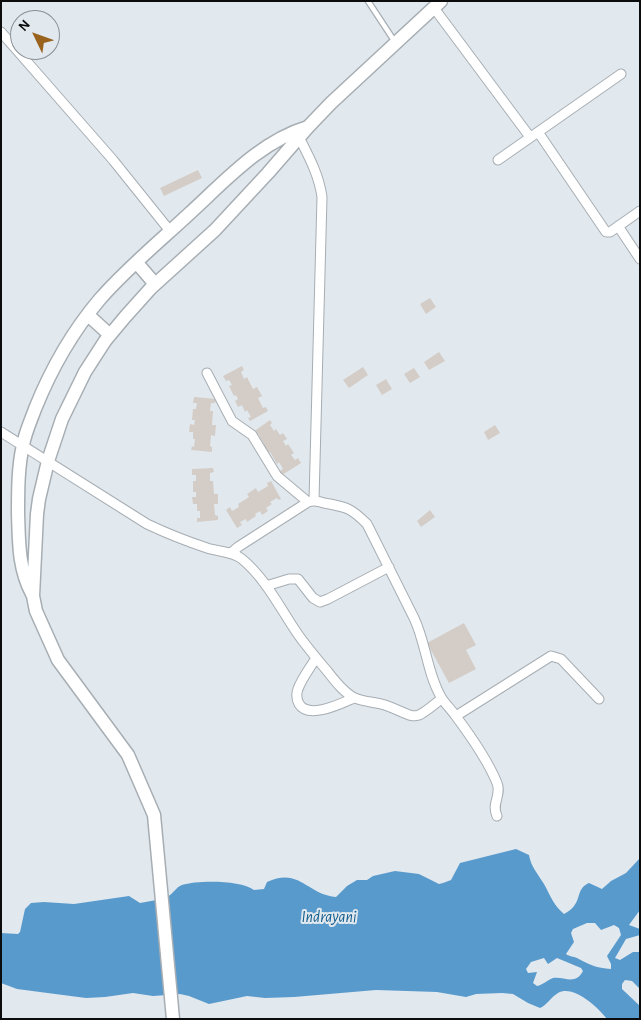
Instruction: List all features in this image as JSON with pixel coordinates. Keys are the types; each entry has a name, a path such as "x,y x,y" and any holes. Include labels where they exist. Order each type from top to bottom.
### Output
{"street":[{"path":"33,596 37,514 48,461 62,419 74,393 85,372 110,335 155,284 214,230 308,127 437,4 602,229 610,232 640,210"},
{"path":"1,32 113,160 170,231"},
{"path":"498,160 621,74"},
{"path":"174,1019 154,815 128,755 58,660 42,626 22,569 19,542 18,495 23,445 39,400 56,361 76,330 100,299 170,231 252,157 284,136 308,127"},
{"path":"299,137 316,170 320,181 322,197 311,501"},
{"path":"618,226 640,259"},
{"path":"137,262 155,284"},
{"path":"88,315 110,335"},
{"path":"207,372 230,418 236,425 252,435 276,476 311,501 348,508 367,524 420,630 432,678 441,699 456,716 490,768 497,783 499,790 494,803 496,816"},
{"path":"1,432 146,524 170,535 209,549 231,553 242,559 266,586 316,658 342,688 354,698 383,705 414,717 426,711 441,699"},
{"path":"231,553 311,501"},
{"path":"266,586 289,579 298,579 313,598 320,602 388,567"},
{"path":"456,716 551,656 561,658 599,699"},
{"path":"316,658 298,688 296,695 300,706 304,710 314,711 354,698"}],"lane":[{"path":"368,1 396,43"}],"water":[{"name":"Indrayani","path":"516,849 529,855 533,867 552,900 564,914 574,906 584,886 589,883 602,889 611,881 626,873 640,858 640,910 629,925 640,929 640,935 626,939 615,958 620,960 633,952 640,952 640,989 632,981 625,980 622,984 622,989 640,1006 640,1019 607,1019 585,998 578,994 564,991 558,993 540,1008 513,994 476,994 466,997 437,992 376,990 294,997 265,998 247,996 209,1004 180,994 153,996 133,993 86,998 17,989 1,983 1,933 18,934 20,932 25,909 31,903 74,904 129,896 140,903 167,897 180,886 189,883 240,884 254,890 264,889 267,882 278,878 296,880 318,892 336,897 347,886 357,880 367,880 373,876 395,871 419,874 439,884 443,883 451,880 460,863","holes":["587,923 595,923 601,930 614,925 619,928 621,935 607,956 611,969 593,966 566,954 574,942 571,933 573,929","544,958 548,964 557,958 581,968 583,971 580,976 573,979 553,978 537,986 533,983 537,972 528,973 526,969 531,962"]}],"building":[{"path":"198,170 202,178 164,196 160,188"},
{"path":"430,298 436,307 426,314 420,304"},
{"path":"439,352 445,361 429,370 424,362"},
{"path":"242,366 244,370 241,372 244,379 247,377 253,389 257,387 262,396 258,398 263,408 266,407 268,411 250,421 248,418 251,417 247,410 245,412 242,405 238,407 235,401 238,399 236,395 234,396 229,386 232,385 229,380 226,381 223,376"},
{"path":"363,367 368,375 349,388 343,380"},
{"path":"414,368 420,377 410,383 404,374"},
{"path":"386,379 392,389 382,395 376,385"},
{"path":"194,397 216,399 215,403 211,403 210,411 213,411 212,425 216,425 215,436 211,435 210,446 212,447 212,452 191,450 192,446 194,447 195,439 193,439 193,432 189,432 190,424 194,425 195,420 192,420 193,409 196,409 197,403 193,403"},
{"path":"270,420 272,423 270,425 274,431 276,429 280,435 283,433 287,439 283,441 286,446 288,444 294,453 291,455 295,460 298,458 301,463 282,475 280,471 283,469 279,462 277,464 270,452 266,455 260,446 264,444 258,434 255,435 253,432"},
{"path":"495,425 500,433 488,440 484,432"},
{"path":"213,468 214,472 210,473 210,481 213,481 214,494 218,494 218,504 214,504 215,515 218,516 218,520 197,522 197,518 200,518 200,511 197,511 197,504 193,504 192,497 196,497 196,492 193,492 193,481 196,481 196,475 192,475 192,469"},
{"path":"271,481 281,499 278,500 277,498 270,502 272,504 266,508 268,511 262,515 260,511 247,522 246,519 240,522 242,525 237,528 226,510 230,507 232,511 239,507 238,504 249,497 247,494 256,488 258,492 268,486 267,483"},
{"path":"430,510 435,517 421,527 417,521"},
{"path":"464,623 476,645 466,650 476,669 449,683 427,643"}]}
